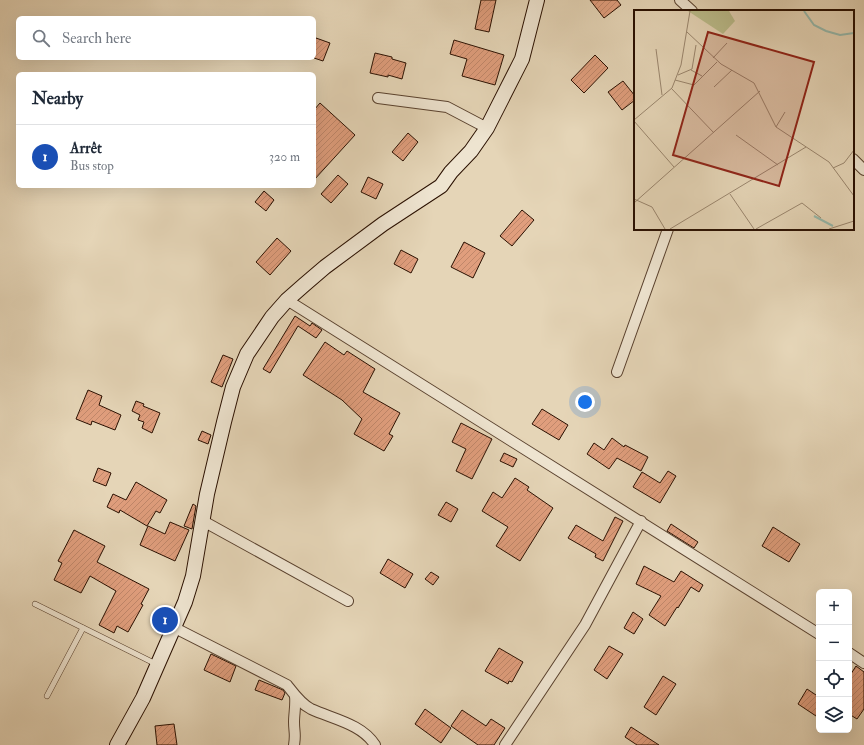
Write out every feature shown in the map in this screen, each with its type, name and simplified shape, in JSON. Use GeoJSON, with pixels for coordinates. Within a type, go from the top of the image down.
{"type":"FeatureCollection","features":[{"type":"Feature","properties":{"kind":"street"},"geometry":{"type":"LineString","coordinates":[[117,745],[143,698],[175,628],[185,602],[193,576],[207,494],[233,387],[247,354],[272,317],[287,300],[342,254],[383,224],[441,186],[451,172],[471,152],[487,128],[522,60],[537,0]]}},
{"type":"Feature","properties":{"kind":"street"},"geometry":{"type":"LineString","coordinates":[[680,0],[691,10]]}},
{"type":"Feature","properties":{"kind":"street"},"geometry":{"type":"LineString","coordinates":[[378,98],[447,107],[487,128]]}},
{"type":"Feature","properties":{"kind":"street"},"geometry":{"type":"LineString","coordinates":[[854,161],[864,170]]}},
{"type":"Feature","properties":{"kind":"street"},"geometry":{"type":"LineString","coordinates":[[617,372],[668,230]]}},
{"type":"Feature","properties":{"kind":"street"},"geometry":{"type":"LineString","coordinates":[[287,300],[816,632]]}},
{"type":"Feature","properties":{"kind":"street"},"geometry":{"type":"LineString","coordinates":[[203,520],[348,601]]}},
{"type":"Feature","properties":{"kind":"street"},"geometry":{"type":"LineString","coordinates":[[505,745],[585,625],[641,522]]}},
{"type":"Feature","properties":{"kind":"street"},"geometry":{"type":"LineString","coordinates":[[175,628],[287,685],[295,696],[310,709],[350,725],[371,739],[375,745]]}},
{"type":"Feature","properties":{"kind":"street"},"geometry":{"type":"LineString","coordinates":[[852,655],[864,663]]}},
{"type":"Feature","properties":{"kind":"street"},"geometry":{"type":"LineString","coordinates":[[294,745],[296,734],[294,722],[296,707],[295,696]]}},
{"type":"Feature","properties":{"kind":"lane"},"geometry":{"type":"LineString","coordinates":[[35,604],[158,664]]}},
{"type":"Feature","properties":{"kind":"lane"},"geometry":{"type":"LineString","coordinates":[[46,696],[83,628]]}},
{"type":"Feature","properties":{"kind":"building"},"geometry":{"type":"Polygon","coordinates":[[[481,0],[496,0],[489,32],[475,29],[481,0]]]}},
{"type":"Feature","properties":{"kind":"building"},"geometry":{"type":"Polygon","coordinates":[[[590,0],[617,0],[621,5],[604,18],[590,0]]]}},
{"type":"Feature","properties":{"kind":"building"},"geometry":{"type":"Polygon","coordinates":[[[316,38],[330,43],[323,61],[316,59],[316,38]]]}},
{"type":"Feature","properties":{"kind":"building"},"geometry":{"type":"Polygon","coordinates":[[[454,40],[504,55],[495,85],[462,76],[467,59],[450,54],[454,40]]]}},
{"type":"Feature","properties":{"kind":"building"},"geometry":{"type":"Polygon","coordinates":[[[375,53],[392,57],[392,59],[406,63],[402,79],[388,75],[388,77],[370,73],[375,53]]]}},
{"type":"Feature","properties":{"kind":"building"},"geometry":{"type":"Polygon","coordinates":[[[595,55],[608,68],[584,93],[571,80],[595,55]]]}},
{"type":"Feature","properties":{"kind":"building"},"geometry":{"type":"Polygon","coordinates":[[[623,81],[634,95],[634,101],[622,110],[608,92],[623,81]]]}},
{"type":"Feature","properties":{"kind":"building"},"geometry":{"type":"Polygon","coordinates":[[[320,103],[355,135],[316,178],[316,108],[320,103]]]}},
{"type":"Feature","properties":{"kind":"building"},"geometry":{"type":"Polygon","coordinates":[[[408,133],[418,142],[403,161],[392,152],[408,133]]]}},
{"type":"Feature","properties":{"kind":"building"},"geometry":{"type":"Polygon","coordinates":[[[338,175],[348,184],[331,203],[321,194],[338,175]]]}},
{"type":"Feature","properties":{"kind":"building"},"geometry":{"type":"Polygon","coordinates":[[[368,177],[383,184],[376,199],[361,192],[368,177]]]}},
{"type":"Feature","properties":{"kind":"building"},"geometry":{"type":"Polygon","coordinates":[[[264,191],[274,200],[266,211],[255,202],[264,191]]]}},
{"type":"Feature","properties":{"kind":"building"},"geometry":{"type":"Polygon","coordinates":[[[522,210],[534,220],[512,246],[500,236],[522,210]]]}},
{"type":"Feature","properties":{"kind":"building"},"geometry":{"type":"Polygon","coordinates":[[[277,238],[291,251],[270,275],[256,262],[277,238]]]}},
{"type":"Feature","properties":{"kind":"building"},"geometry":{"type":"Polygon","coordinates":[[[464,242],[485,253],[473,278],[451,267],[464,242]]]}},
{"type":"Feature","properties":{"kind":"building"},"geometry":{"type":"Polygon","coordinates":[[[401,250],[418,259],[411,273],[394,264],[401,250]]]}},
{"type":"Feature","properties":{"kind":"building"},"geometry":{"type":"Polygon","coordinates":[[[295,316],[310,326],[312,323],[322,330],[316,338],[298,326],[270,373],[263,369],[295,316]]]}},
{"type":"Feature","properties":{"kind":"building"},"geometry":{"type":"Polygon","coordinates":[[[325,342],[344,355],[347,351],[375,369],[363,392],[400,413],[389,434],[393,436],[384,451],[354,434],[362,419],[342,400],[303,375],[325,342]]]}},
{"type":"Feature","properties":{"kind":"building"},"geometry":{"type":"Polygon","coordinates":[[[223,355],[233,359],[222,387],[211,382],[223,355]]]}},
{"type":"Feature","properties":{"kind":"building"},"geometry":{"type":"Polygon","coordinates":[[[88,390],[102,396],[99,405],[121,415],[115,430],[92,421],[91,425],[76,419],[88,390]]]}},
{"type":"Feature","properties":{"kind":"building"},"geometry":{"type":"Polygon","coordinates":[[[136,401],[144,404],[143,406],[160,413],[152,433],[142,428],[144,422],[138,420],[140,415],[132,411],[136,401]]]}},
{"type":"Feature","properties":{"kind":"building"},"geometry":{"type":"Polygon","coordinates":[[[542,409],[568,425],[559,440],[532,424],[542,409]]]}},
{"type":"Feature","properties":{"kind":"building"},"geometry":{"type":"Polygon","coordinates":[[[461,423],[492,439],[472,479],[456,471],[466,449],[452,442],[461,423]]]}},
{"type":"Feature","properties":{"kind":"building"},"geometry":{"type":"Polygon","coordinates":[[[202,431],[211,435],[208,444],[198,440],[202,431]]]}},
{"type":"Feature","properties":{"kind":"building"},"geometry":{"type":"Polygon","coordinates":[[[612,438],[624,447],[625,445],[648,457],[641,471],[617,458],[609,469],[587,454],[594,443],[604,450],[612,438]]]}},
{"type":"Feature","properties":{"kind":"building"},"geometry":{"type":"Polygon","coordinates":[[[504,453],[517,459],[513,467],[500,461],[504,453]]]}},
{"type":"Feature","properties":{"kind":"building"},"geometry":{"type":"Polygon","coordinates":[[[98,468],[111,473],[106,486],[93,481],[98,468]]]}},
{"type":"Feature","properties":{"kind":"building"},"geometry":{"type":"Polygon","coordinates":[[[668,471],[676,476],[660,503],[633,487],[642,472],[660,483],[668,471]]]}},
{"type":"Feature","properties":{"kind":"building"},"geometry":{"type":"Polygon","coordinates":[[[515,478],[529,487],[527,490],[553,508],[520,561],[496,546],[508,527],[482,511],[493,492],[502,498],[515,478]]]}},
{"type":"Feature","properties":{"kind":"building"},"geometry":{"type":"Polygon","coordinates":[[[136,482],[167,500],[160,513],[156,511],[147,526],[120,510],[119,513],[107,507],[113,494],[126,500],[136,482]]]}},
{"type":"Feature","properties":{"kind":"building"},"geometry":{"type":"Polygon","coordinates":[[[446,502],[458,509],[451,522],[438,515],[446,502]]]}},
{"type":"Feature","properties":{"kind":"building"},"geometry":{"type":"Polygon","coordinates":[[[193,504],[196,506],[192,529],[184,526],[193,504]]]}},
{"type":"Feature","properties":{"kind":"building"},"geometry":{"type":"Polygon","coordinates":[[[615,517],[623,521],[603,561],[595,557],[596,554],[568,538],[576,525],[603,541],[615,517]]]}},
{"type":"Feature","properties":{"kind":"building"},"geometry":{"type":"Polygon","coordinates":[[[170,522],[189,530],[175,561],[140,545],[148,526],[165,534],[170,522]]]}},
{"type":"Feature","properties":{"kind":"building"},"geometry":{"type":"Polygon","coordinates":[[[671,524],[698,542],[694,548],[667,531],[671,524]]]}},
{"type":"Feature","properties":{"kind":"building"},"geometry":{"type":"Polygon","coordinates":[[[773,527],[800,544],[789,562],[762,546],[773,527]]]}},
{"type":"Feature","properties":{"kind":"building"},"geometry":{"type":"Polygon","coordinates":[[[74,530],[105,546],[97,562],[149,589],[141,604],[143,605],[128,632],[117,626],[114,633],[99,625],[116,591],[90,576],[81,593],[54,580],[62,563],[58,561],[74,530]]]}},
{"type":"Feature","properties":{"kind":"building"},"geometry":{"type":"Polygon","coordinates":[[[388,559],[413,574],[405,588],[380,573],[388,559]]]}},
{"type":"Feature","properties":{"kind":"building"},"geometry":{"type":"Polygon","coordinates":[[[644,566],[674,582],[681,571],[703,585],[699,592],[691,587],[665,626],[649,615],[661,596],[636,584],[644,566]]]}},
{"type":"Feature","properties":{"kind":"building"},"geometry":{"type":"Polygon","coordinates":[[[431,572],[439,577],[433,585],[425,579],[431,572]]]}},
{"type":"Feature","properties":{"kind":"building"},"geometry":{"type":"Polygon","coordinates":[[[633,612],[643,619],[634,634],[624,628],[633,612]]]}},
{"type":"Feature","properties":{"kind":"building"},"geometry":{"type":"Polygon","coordinates":[[[609,646],[623,654],[607,679],[594,670],[609,646]]]}},
{"type":"Feature","properties":{"kind":"building"},"geometry":{"type":"Polygon","coordinates":[[[499,648],[523,662],[512,682],[509,681],[508,684],[485,671],[499,648]]]}},
{"type":"Feature","properties":{"kind":"building"},"geometry":{"type":"Polygon","coordinates":[[[211,654],[236,666],[230,682],[204,670],[211,654]]]}},
{"type":"Feature","properties":{"kind":"building"},"geometry":{"type":"Polygon","coordinates":[[[856,666],[864,672],[864,709],[857,719],[852,716],[852,672],[856,666]]]}},
{"type":"Feature","properties":{"kind":"building"},"geometry":{"type":"Polygon","coordinates":[[[663,676],[676,684],[656,715],[644,707],[663,676]]]}},
{"type":"Feature","properties":{"kind":"building"},"geometry":{"type":"Polygon","coordinates":[[[259,680],[283,690],[285,693],[282,700],[255,690],[259,680]]]}},
{"type":"Feature","properties":{"kind":"building"},"geometry":{"type":"Polygon","coordinates":[[[807,689],[816,695],[816,716],[798,704],[807,689]]]}},
{"type":"Feature","properties":{"kind":"building"},"geometry":{"type":"Polygon","coordinates":[[[425,709],[451,728],[441,743],[415,724],[425,709]]]}},
{"type":"Feature","properties":{"kind":"building"},"geometry":{"type":"Polygon","coordinates":[[[462,710],[486,726],[491,719],[505,728],[494,745],[478,745],[451,726],[462,710]]]}},
{"type":"Feature","properties":{"kind":"building"},"geometry":{"type":"Polygon","coordinates":[[[174,724],[177,745],[157,745],[155,726],[174,724]]]}},
{"type":"Feature","properties":{"kind":"building"},"geometry":{"type":"Polygon","coordinates":[[[631,727],[659,745],[637,745],[625,737],[631,727]]]}},
{"type":"Feature","properties":{"kind":"place","name":"Arrêt"},"geometry":{"type":"Point","coordinates":[165,620]}}]}
